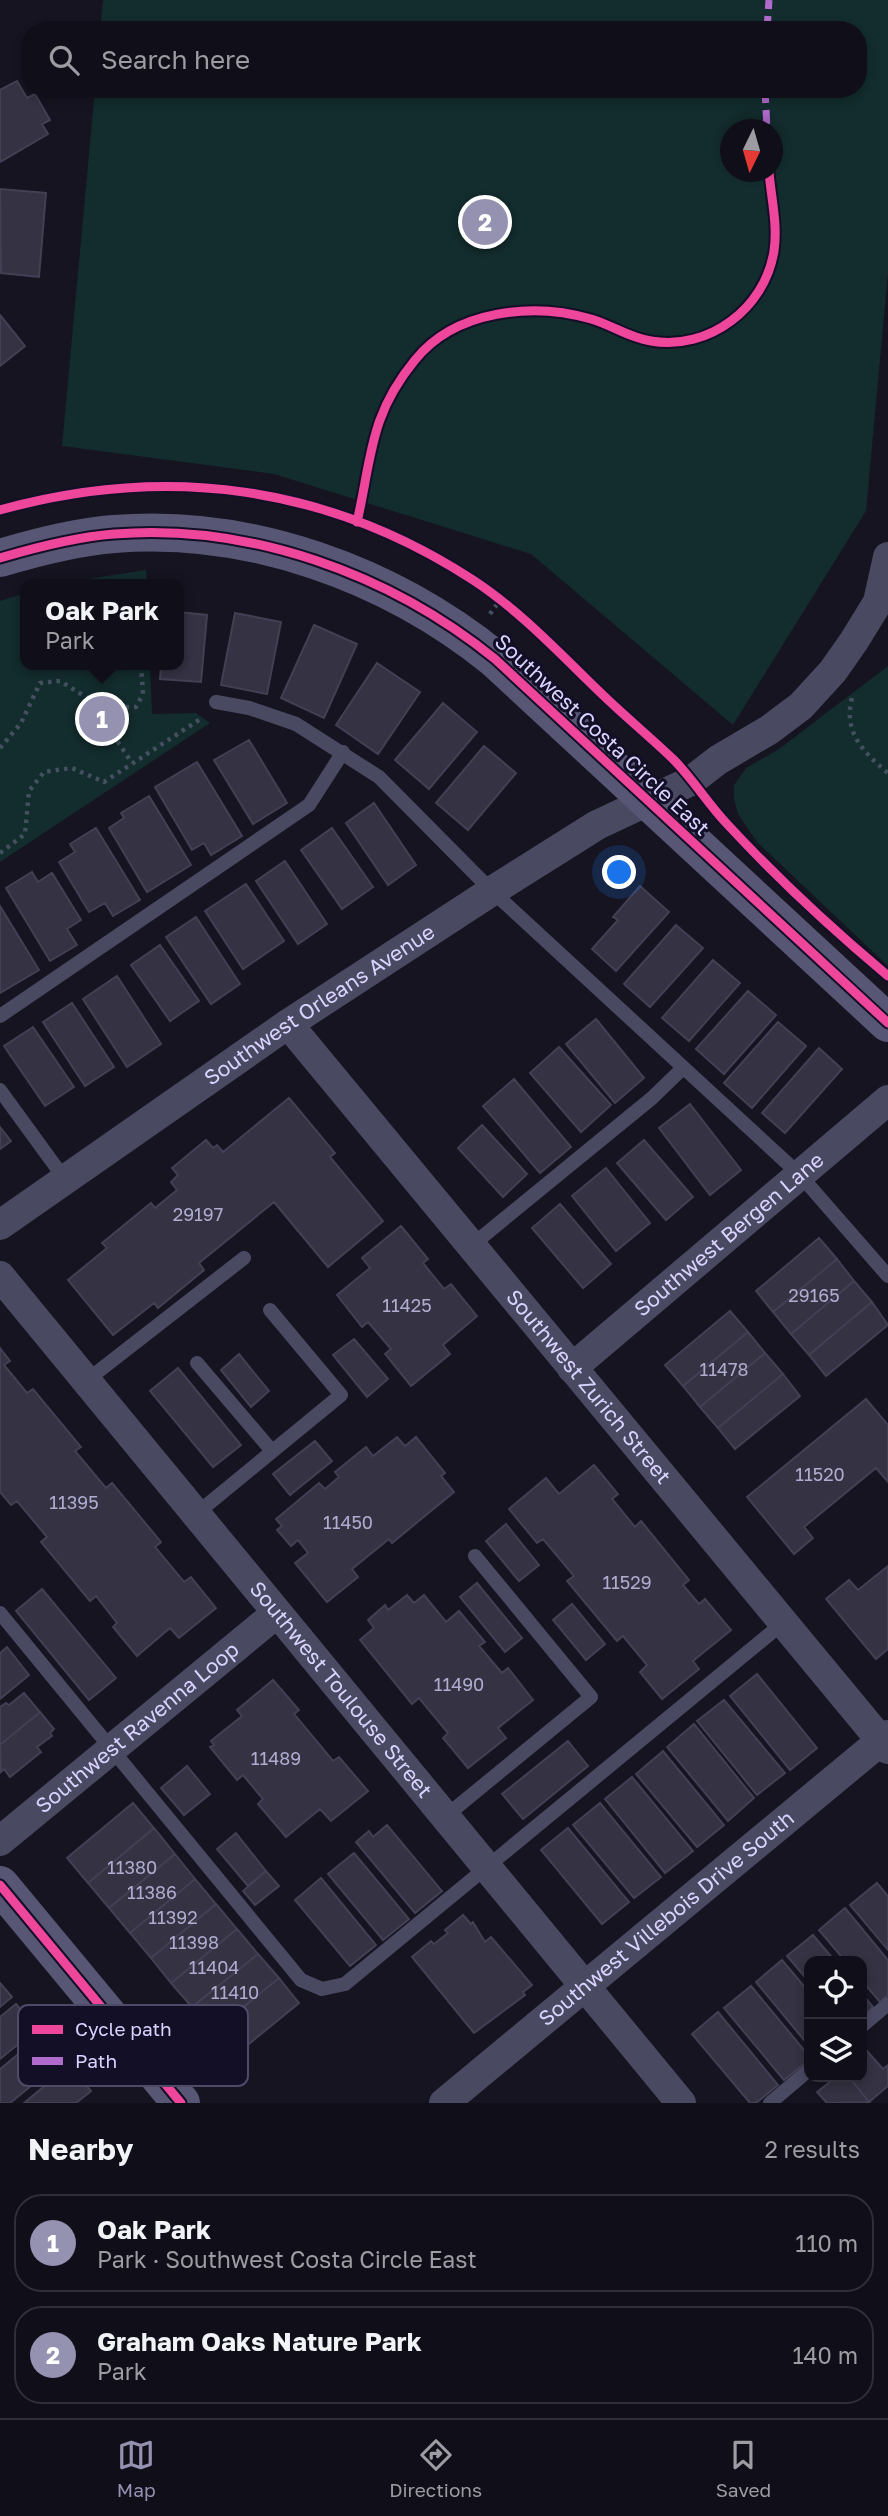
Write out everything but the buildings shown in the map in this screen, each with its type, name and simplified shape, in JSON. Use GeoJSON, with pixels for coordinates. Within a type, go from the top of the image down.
{"type":"FeatureCollection","features":[{"type":"Feature","properties":{"kind":"street","name":"Southwest Costa Circle East"},"geometry":{"type":"LineString","coordinates":[[0,558],[77,539],[113,534],[169,532],[222,536],[343,570],[390,590],[471,639],[532,692],[888,1023]]}},
{"type":"Feature","properties":{"kind":"street"},"geometry":{"type":"LineString","coordinates":[[883,605],[888,556]]}},
{"type":"Feature","properties":{"kind":"street","name":"Southwest Orleans Avenue"},"geometry":{"type":"LineString","coordinates":[[0,1225],[288,1024],[492,891],[597,825],[691,781],[800,706],[833,671],[883,605]]}},
{"type":"Feature","properties":{"kind":"street","name":"Southwest Zurich Street"},"geometry":{"type":"LineString","coordinates":[[288,1024],[783,1623],[886,1742]]}},
{"type":"Feature","properties":{"kind":"street","name":"Southwest Bergen Lane"},"geometry":{"type":"LineString","coordinates":[[572,1368],[888,1100]]}},
{"type":"Feature","properties":{"kind":"street","name":"Southwest Toulouse Street"},"geometry":{"type":"LineString","coordinates":[[0,1276],[681,2103]]}},
{"type":"Feature","properties":{"kind":"street","name":"Southwest Ravenna Loop"},"geometry":{"type":"LineString","coordinates":[[0,1842],[277,1613]]}},
{"type":"Feature","properties":{"kind":"street","name":"Southwest Villebois Drive South"},"geometry":{"type":"LineString","coordinates":[[444,2103],[886,1742]]}},
{"type":"Feature","properties":{"kind":"street"},"geometry":{"type":"LineString","coordinates":[[0,1885],[100,2005]]}},
{"type":"Feature","properties":{"kind":"street"},"geometry":{"type":"LineString","coordinates":[[167,2086],[181,2103]]}},
{"type":"Feature","properties":{"kind":"lane"},"geometry":{"type":"LineString","coordinates":[[216,702],[250,708],[296,724],[379,777],[492,891],[800,1175],[888,1276]]}},
{"type":"Feature","properties":{"kind":"lane"},"geometry":{"type":"LineString","coordinates":[[0,1016],[309,805],[343,752]]}},
{"type":"Feature","properties":{"kind":"lane"},"geometry":{"type":"LineString","coordinates":[[471,1246],[652,1098],[683,1068]]}},
{"type":"Feature","properties":{"kind":"lane"},"geometry":{"type":"LineString","coordinates":[[0,1090],[64,1178]]}},
{"type":"Feature","properties":{"kind":"lane"},"geometry":{"type":"LineString","coordinates":[[86,1381],[244,1258]]}},
{"type":"Feature","properties":{"kind":"lane"},"geometry":{"type":"LineString","coordinates":[[196,1514],[341,1395],[270,1310]]}},
{"type":"Feature","properties":{"kind":"lane"},"geometry":{"type":"LineString","coordinates":[[197,1363],[272,1451]]}},
{"type":"Feature","properties":{"kind":"lane"},"geometry":{"type":"LineString","coordinates":[[446,1816],[591,1698],[475,1556]]}},
{"type":"Feature","properties":{"kind":"lane"},"geometry":{"type":"LineString","coordinates":[[0,1613],[301,1980],[322,1989],[345,1984],[783,1623]]}},
{"type":"Feature","properties":{"kind":"lane"},"geometry":{"type":"LineString","coordinates":[[867,2022],[888,2004]]}},
{"type":"Feature","properties":{"kind":"lane"},"geometry":{"type":"LineString","coordinates":[[770,2103],[804,2074]]}},
{"type":"Feature","properties":{"kind":"path"},"geometry":{"type":"LineString","coordinates":[[0,748],[22,723],[33,694],[46,680],[69,685],[102,707],[136,707],[143,694],[141,670]]}},
{"type":"Feature","properties":{"kind":"path"},"geometry":{"type":"LineString","coordinates":[[855,689],[849,709],[854,738],[869,757],[888,773]]}},
{"type":"Feature","properties":{"kind":"path"},"geometry":{"type":"LineString","coordinates":[[0,853],[25,834],[29,791],[44,772],[72,768],[104,782],[207,715],[216,702]]}},
{"type":"Feature","properties":{"kind":"path"},"geometry":{"type":"LineString","coordinates":[[115,708],[116,738],[132,763]]}},
{"type":"Feature","properties":{"kind":"green space"},"geometry":{"type":"Polygon","coordinates":[[[103,0],[888,0],[888,273],[866,511],[733,725],[531,554],[274,474],[62,446],[94,98],[867,98],[867,21],[101,21],[103,0]]]}},
{"type":"Feature","properties":{"kind":"green space"},"geometry":{"type":"Polygon","coordinates":[[[146,570],[147,579],[88,579],[146,570]]]}},
{"type":"Feature","properties":{"kind":"green space"},"geometry":{"type":"Polygon","coordinates":[[[20,595],[20,670],[150,670],[152,714],[196,713],[210,723],[0,862],[0,601],[20,595]]]}},
{"type":"Feature","properties":{"kind":"green space"},"geometry":{"type":"Polygon","coordinates":[[[888,666],[888,966],[757,842],[738,814],[734,785],[746,768],[779,749],[888,666]]]}},
{"type":"Feature","properties":{"kind":"marked path"},"geometry":{"type":"LineString","coordinates":[[768,21],[769,0]]}},
{"type":"Feature","properties":{"kind":"marked path"},"geometry":{"type":"LineString","coordinates":[[765,98],[766,119]]}},
{"type":"Feature","properties":{"kind":"cycle path"},"geometry":{"type":"LineString","coordinates":[[357,522],[380,419],[400,380],[432,343],[451,330],[473,321],[520,311],[545,311],[591,319],[651,341],[673,342],[713,332],[731,321],[746,307],[769,272],[775,241],[770,182]]}},
{"type":"Feature","properties":{"kind":"cycle path"},"geometry":{"type":"LineString","coordinates":[[0,510],[62,496],[124,488],[185,487],[244,492],[303,504],[361,523],[418,548],[491,593],[558,651],[673,759],[721,817],[785,884],[888,976]]}},
{"type":"Feature","properties":{"kind":"cycle path"},"geometry":{"type":"LineString","coordinates":[[0,558],[56,543],[114,534],[165,533],[216,537],[267,546],[316,560],[364,579],[410,602],[495,659],[888,1023]]}},
{"type":"Feature","properties":{"kind":"cycle path"},"geometry":{"type":"LineString","coordinates":[[0,1885],[100,2005]]}},
{"type":"Feature","properties":{"kind":"cycle path"},"geometry":{"type":"LineString","coordinates":[[167,2086],[181,2103]]}},
{"type":"Feature","properties":{"kind":"place","name":"Graham Oaks Nature Park"},"geometry":{"type":"Point","coordinates":[485,222]}},
{"type":"Feature","properties":{"kind":"place","name":"Oak Park"},"geometry":{"type":"Point","coordinates":[102,719]}}]}
